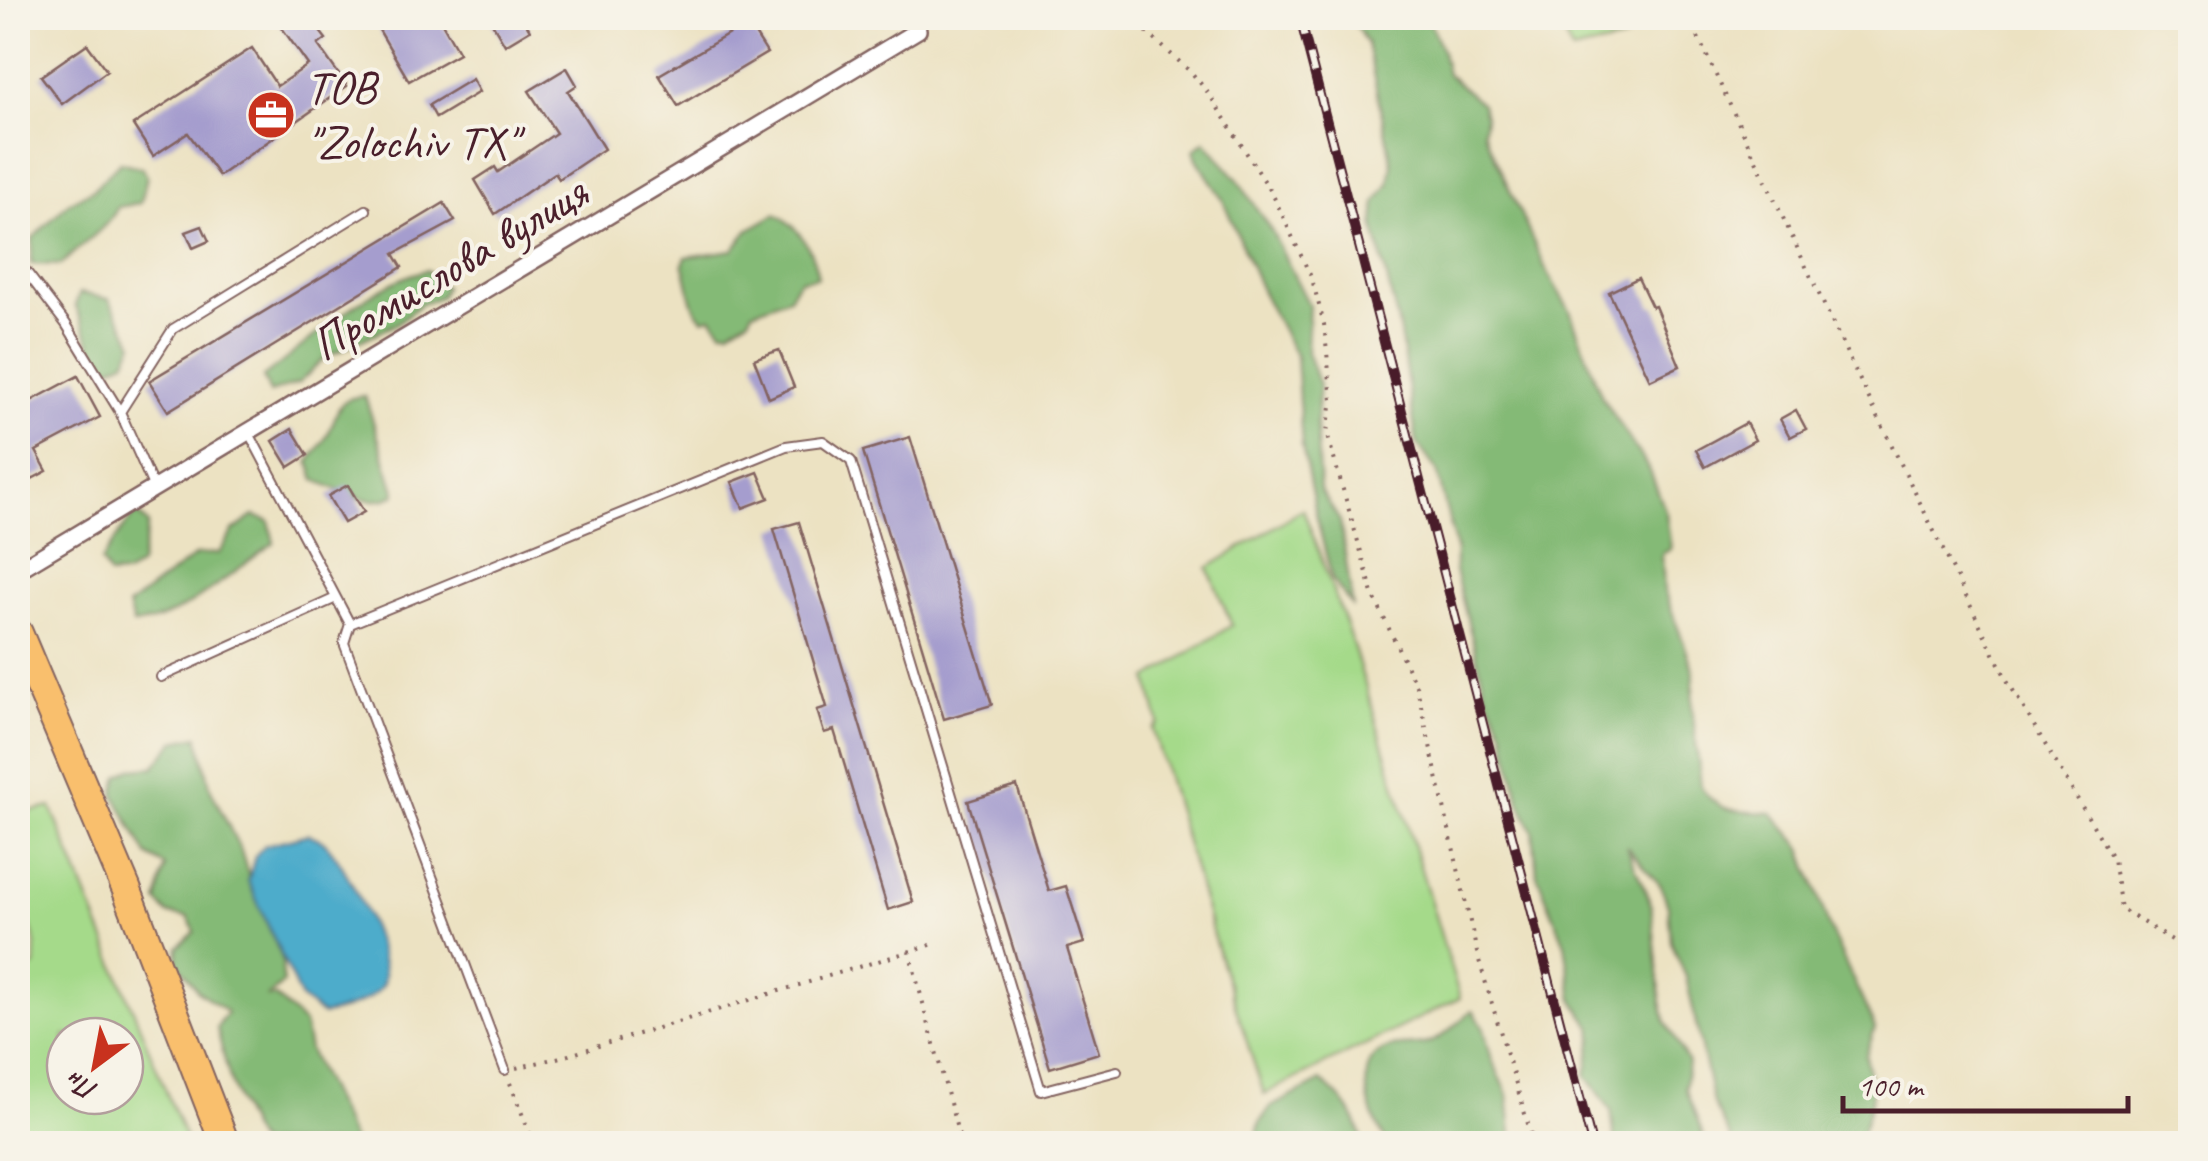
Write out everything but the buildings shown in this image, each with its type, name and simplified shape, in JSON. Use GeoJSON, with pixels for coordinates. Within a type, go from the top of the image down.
{"type":"FeatureCollection","features":[{"type":"Feature","properties":{"kind":"highway"},"geometry":{"type":"LineString","coordinates":[[18,633],[126,888],[225,1144]]}},
{"type":"Feature","properties":{"kind":"street","name":"Промислова вулиця"},"geometry":{"type":"LineString","coordinates":[[18,570],[917,24]]}},
{"type":"Feature","properties":{"kind":"lane"},"geometry":{"type":"LineString","coordinates":[[120,412],[173,329],[366,210]]}},
{"type":"Feature","properties":{"kind":"lane"},"geometry":{"type":"LineString","coordinates":[[18,261],[66,324],[120,412],[154,488]]}},
{"type":"Feature","properties":{"kind":"lane"},"geometry":{"type":"LineString","coordinates":[[249,432],[350,624],[344,642],[505,1070]]}},
{"type":"Feature","properties":{"kind":"lane"},"geometry":{"type":"LineString","coordinates":[[350,624],[786,446],[823,441],[850,461],[1041,1091],[1117,1070]]}},
{"type":"Feature","properties":{"kind":"lane"},"geometry":{"type":"LineString","coordinates":[[161,676],[336,598]]}},
{"type":"Feature","properties":{"kind":"path"},"geometry":{"type":"LineString","coordinates":[[1130,18],[1192,73],[1209,94],[1272,194],[1312,279],[1324,324],[1332,400],[1328,432],[1333,455],[1374,597],[1417,688],[1478,957],[1534,1144]]}},
{"type":"Feature","properties":{"kind":"path"},"geometry":{"type":"LineString","coordinates":[[1689,18],[2007,680],[2113,859],[2121,909],[2190,951]]}},
{"type":"Feature","properties":{"kind":"path"},"geometry":{"type":"LineString","coordinates":[[534,1144],[505,1070],[934,944]]}},
{"type":"Feature","properties":{"kind":"path"},"geometry":{"type":"LineString","coordinates":[[910,951],[962,1144]]}},
{"type":"Feature","properties":{"kind":"green space"},"geometry":{"type":"Polygon","coordinates":[[[1351,18],[1428,18],[1447,74],[1482,104],[1483,131],[1548,274],[1570,311],[1602,397],[1650,471],[1666,513],[1671,549],[1662,554],[1664,590],[1694,671],[1692,707],[1701,786],[1723,807],[1772,813],[1802,848],[1829,927],[1875,1028],[1866,1055],[1870,1107],[1855,1143],[1733,1143],[1713,1103],[1686,977],[1671,942],[1668,906],[1661,886],[1626,846],[1651,904],[1661,1001],[1666,1022],[1688,1063],[1685,1088],[1706,1143],[1615,1143],[1611,1110],[1586,1075],[1592,1027],[1573,999],[1565,944],[1537,875],[1533,831],[1520,802],[1504,732],[1486,693],[1455,571],[1456,549],[1437,471],[1417,443],[1399,327],[1374,225],[1376,202],[1389,184],[1392,164],[1367,44],[1351,18]]]}},
{"type":"Feature","properties":{"kind":"green space"},"geometry":{"type":"Polygon","coordinates":[[[1556,18],[1618,18],[1625,40],[1572,52],[1556,18]]]}},
{"type":"Feature","properties":{"kind":"green space"},"geometry":{"type":"Polygon","coordinates":[[[1205,141],[1238,180],[1272,232],[1309,305],[1307,352],[1319,385],[1316,422],[1320,490],[1340,521],[1353,608],[1332,579],[1318,523],[1302,446],[1296,357],[1260,288],[1223,200],[1197,159],[1194,150],[1205,141]]]}},
{"type":"Feature","properties":{"kind":"green space"},"geometry":{"type":"Polygon","coordinates":[[[120,162],[142,168],[147,176],[141,203],[118,207],[100,230],[61,265],[31,264],[33,238],[68,203],[94,189],[120,162]]]}},
{"type":"Feature","properties":{"kind":"green space"},"geometry":{"type":"Polygon","coordinates":[[[776,214],[804,241],[818,277],[800,280],[789,297],[753,311],[730,330],[722,330],[711,317],[703,319],[694,306],[683,264],[686,257],[733,250],[748,230],[776,214]]]}},
{"type":"Feature","properties":{"kind":"green space"},"geometry":{"type":"Polygon","coordinates":[[[427,270],[445,287],[440,297],[421,304],[396,324],[326,357],[299,383],[270,393],[263,377],[321,331],[384,287],[427,270]]]}},
{"type":"Feature","properties":{"kind":"green space"},"geometry":{"type":"Polygon","coordinates":[[[80,293],[109,299],[134,343],[125,361],[108,369],[94,352],[75,305],[80,293]]]}},
{"type":"Feature","properties":{"kind":"green space"},"geometry":{"type":"Polygon","coordinates":[[[365,396],[396,494],[387,499],[356,497],[315,480],[309,462],[343,403],[365,396]]]}},
{"type":"Feature","properties":{"kind":"green space"},"geometry":{"type":"Polygon","coordinates":[[[1303,509],[1353,645],[1460,998],[1264,1094],[1153,729],[1159,723],[1148,679],[1232,625],[1208,568],[1303,509]]]}},
{"type":"Feature","properties":{"kind":"green space"},"geometry":{"type":"Polygon","coordinates":[[[137,513],[148,524],[140,565],[127,574],[109,575],[101,561],[137,513]]]}},
{"type":"Feature","properties":{"kind":"green space"},"geometry":{"type":"Polygon","coordinates":[[[254,516],[269,521],[274,543],[187,605],[150,622],[133,624],[128,606],[196,555],[219,553],[233,531],[254,516]]]}},
{"type":"Feature","properties":{"kind":"green space"},"geometry":{"type":"Polygon","coordinates":[[[198,736],[211,790],[241,851],[282,958],[283,983],[268,997],[276,997],[304,1024],[309,1050],[354,1143],[258,1143],[238,1102],[220,1043],[217,1028],[227,1012],[198,991],[177,962],[178,947],[195,932],[188,917],[168,914],[157,901],[165,866],[147,855],[114,794],[119,776],[131,769],[154,767],[175,741],[198,736]]]}},
{"type":"Feature","properties":{"kind":"green space"},"geometry":{"type":"Polygon","coordinates":[[[51,807],[136,1016],[45,1016],[45,1116],[145,1116],[145,1039],[187,1143],[18,1143],[18,974],[35,966],[36,943],[18,893],[18,814],[51,807]]]}},
{"type":"Feature","properties":{"kind":"green space"},"geometry":{"type":"Polygon","coordinates":[[[1473,1011],[1483,1026],[1492,1060],[1508,1094],[1513,1143],[1388,1143],[1368,1096],[1366,1082],[1373,1059],[1388,1048],[1434,1041],[1473,1011]]]}},
{"type":"Feature","properties":{"kind":"green space"},"geometry":{"type":"Polygon","coordinates":[[[1321,1081],[1348,1108],[1364,1143],[1255,1143],[1260,1122],[1271,1107],[1321,1081]]]}},
{"type":"Feature","properties":{"kind":"water"},"geometry":{"type":"Polygon","coordinates":[[[309,834],[332,851],[354,887],[374,932],[384,970],[383,983],[373,995],[322,1015],[301,999],[248,881],[255,856],[265,845],[309,834]]]}},
{"type":"Feature","properties":{"kind":"railway"},"geometry":{"type":"LineString","coordinates":[[1300,18],[1592,1144]]}},
{"type":"Feature","properties":{"kind":"place","name":"ТОВ \"Zolochiv TX\""},"geometry":{"type":"Point","coordinates":[271,115]}}]}
